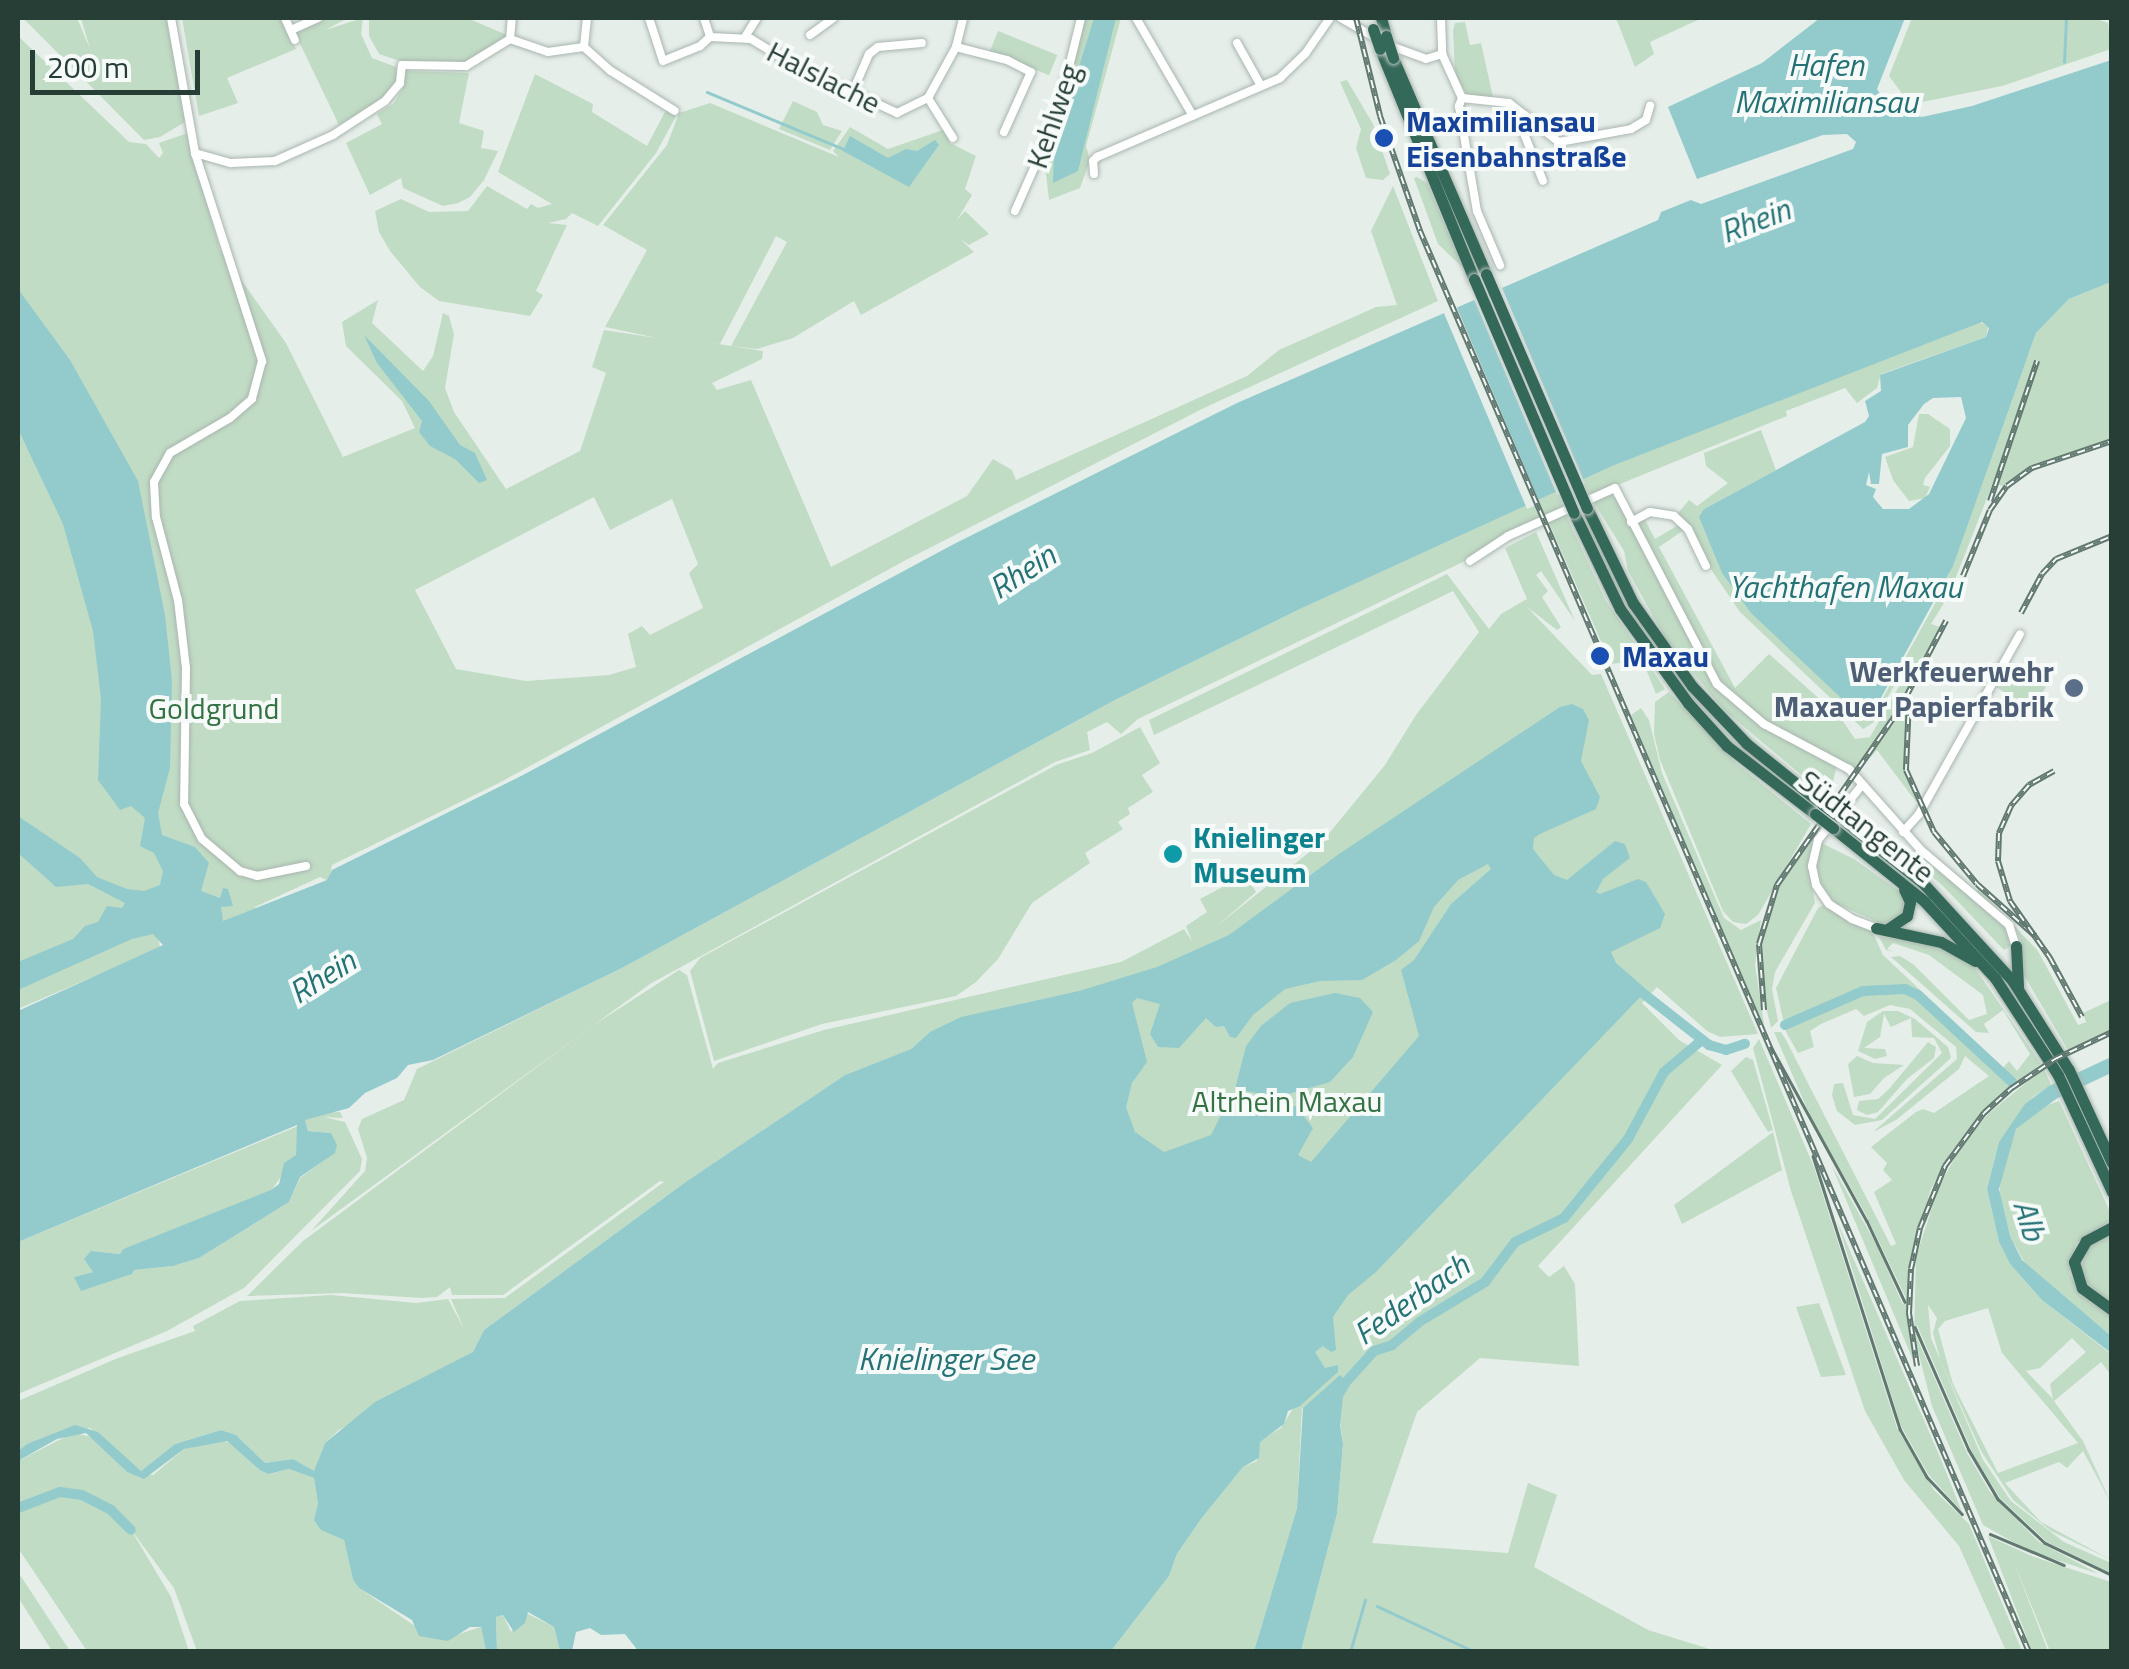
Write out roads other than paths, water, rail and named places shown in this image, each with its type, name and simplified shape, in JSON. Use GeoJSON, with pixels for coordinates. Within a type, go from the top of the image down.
{"type":"FeatureCollection","features":[{"type":"Feature","properties":{"kind":"highway"},"geometry":{"type":"LineString","coordinates":[[1375,21],[1386,36],[1421,138]]}},
{"type":"Feature","properties":{"kind":"highway"},"geometry":{"type":"LineString","coordinates":[[1375,21],[1380,49],[1421,138]]}},
{"type":"Feature","properties":{"kind":"highway","name":"Südtangente"},"geometry":{"type":"LineString","coordinates":[[1421,138],[1581,510],[1610,591],[1664,672],[1727,746],[1917,877],[1989,952],[2019,990],[2110,1158]]}},
{"type":"Feature","properties":{"kind":"highway","name":"Südtangente"},"geometry":{"type":"LineString","coordinates":[[1837,822],[1951,927],[1995,978],[2063,1072]]}},
{"type":"Feature","properties":{"kind":"highway"},"geometry":{"type":"LineString","coordinates":[[1881,929],[1903,921],[1910,909],[1908,896],[1893,874]]}},
{"type":"Feature","properties":{"kind":"highway"},"geometry":{"type":"LineString","coordinates":[[1881,929],[1954,948],[1995,978]]}},
{"type":"Feature","properties":{"kind":"highway"},"geometry":{"type":"LineString","coordinates":[[1989,952],[2006,954],[2016,946]]}},
{"type":"Feature","properties":{"kind":"highway"},"geometry":{"type":"LineString","coordinates":[[2016,946],[2019,990]]}},
{"type":"Feature","properties":{"kind":"highway","name":"Südtangente"},"geometry":{"type":"LineString","coordinates":[[2077,1099],[2112,1192]]}},
{"type":"Feature","properties":{"kind":"highway"},"geometry":{"type":"LineString","coordinates":[[2110,1310],[2082,1288],[2074,1262],[2086,1241],[2112,1226]]}},
{"type":"Feature","properties":{"kind":"street"},"geometry":{"type":"LineString","coordinates":[[171,18],[195,154],[262,360],[252,399],[230,418],[170,453],[154,482],[156,517],[178,600],[186,668],[184,804],[210,849],[240,871],[257,876],[306,866]]}},
{"type":"Feature","properties":{"kind":"street"},"geometry":{"type":"LineString","coordinates":[[286,18],[293,35],[318,18]]}},
{"type":"Feature","properties":{"kind":"street"},"geometry":{"type":"LineString","coordinates":[[510,39],[512,18]]}},
{"type":"Feature","properties":{"kind":"street"},"geometry":{"type":"LineString","coordinates":[[584,47],[587,18]]}},
{"type":"Feature","properties":{"kind":"street"},"geometry":{"type":"LineString","coordinates":[[648,18],[663,62],[700,46],[710,37],[704,18]]}},
{"type":"Feature","properties":{"kind":"street"},"geometry":{"type":"LineString","coordinates":[[745,37],[756,18]]}},
{"type":"Feature","properties":{"kind":"street"},"geometry":{"type":"LineString","coordinates":[[810,35],[832,18]]}},
{"type":"Feature","properties":{"kind":"street","name":"Halslache"},"geometry":{"type":"LineString","coordinates":[[710,37],[745,37],[794,65],[897,113],[928,98],[956,47],[963,18]]}},
{"type":"Feature","properties":{"kind":"street","name":"Kehlweg"},"geometry":{"type":"LineString","coordinates":[[1014,212],[1057,116],[1081,18]]}},
{"type":"Feature","properties":{"kind":"street"},"geometry":{"type":"LineString","coordinates":[[1136,18],[1193,116]]}},
{"type":"Feature","properties":{"kind":"street"},"geometry":{"type":"LineString","coordinates":[[1094,174],[1093,161],[1097,157],[1280,78],[1305,54],[1330,18]]}},
{"type":"Feature","properties":{"kind":"street"},"geometry":{"type":"LineString","coordinates":[[1341,18],[1414,57],[1430,59],[1442,54]]}},
{"type":"Feature","properties":{"kind":"street"},"geometry":{"type":"LineString","coordinates":[[1441,18],[1442,54],[1462,98]]}},
{"type":"Feature","properties":{"kind":"street"},"geometry":{"type":"LineString","coordinates":[[195,154],[231,163],[275,161],[333,135],[385,101],[400,83],[402,65],[466,66],[510,39]]}},
{"type":"Feature","properties":{"kind":"street"},"geometry":{"type":"LineString","coordinates":[[510,39],[548,52],[584,47],[611,71],[676,111]]}},
{"type":"Feature","properties":{"kind":"street"},"geometry":{"type":"LineString","coordinates":[[853,91],[869,54],[878,47],[922,43]]}},
{"type":"Feature","properties":{"kind":"street"},"geometry":{"type":"LineString","coordinates":[[1237,43],[1261,86]]}},
{"type":"Feature","properties":{"kind":"street"},"geometry":{"type":"LineString","coordinates":[[956,47],[1007,60],[1031,72],[1004,132]]}},
{"type":"Feature","properties":{"kind":"street"},"geometry":{"type":"LineString","coordinates":[[928,98],[953,138]]}},
{"type":"Feature","properties":{"kind":"street"},"geometry":{"type":"LineString","coordinates":[[1462,98],[1509,103],[1551,139],[1570,142],[1632,129],[1646,120],[1650,106]]}},
{"type":"Feature","properties":{"kind":"street"},"geometry":{"type":"LineString","coordinates":[[1462,98],[1458,106],[1477,211],[1500,265]]}},
{"type":"Feature","properties":{"kind":"street"},"geometry":{"type":"LineString","coordinates":[[1524,115],[1521,126],[1543,181]]}},
{"type":"Feature","properties":{"kind":"street"},"geometry":{"type":"LineString","coordinates":[[1470,561],[1508,536],[1615,488],[1718,684],[1746,712],[1842,764],[1903,832],[1966,892],[2008,925],[2016,946]]}},
{"type":"Feature","properties":{"kind":"street"},"geometry":{"type":"LineString","coordinates":[[1631,522],[1650,512],[1674,516],[1688,529],[1706,566]]}},
{"type":"Feature","properties":{"kind":"street"},"geometry":{"type":"LineString","coordinates":[[1903,832],[1920,813],[2020,634]]}},
{"type":"Feature","properties":{"kind":"street"},"geometry":{"type":"LineString","coordinates":[[1862,785],[1818,840],[1812,866],[1816,885],[1829,904],[1881,929]]}},
{"type":"Feature","properties":{"kind":"water"},"geometry":{"type":"Polygon","coordinates":[[[1094,18],[1116,18],[1078,171],[1053,183],[1054,147],[1094,18]]]}},
{"type":"Feature","properties":{"kind":"water"},"geometry":{"type":"Polygon","coordinates":[[[1820,18],[1905,18],[1877,89],[1889,109],[1922,117],[1972,106],[2111,60],[2111,282],[2069,299],[2036,333],[1953,566],[1871,716],[1858,714],[1751,613],[1722,573],[1699,517],[1704,509],[1865,422],[1869,416],[1865,401],[1881,391],[1880,375],[1986,337],[1989,328],[1982,322],[1612,466],[1300,609],[1115,700],[622,968],[433,1060],[408,1065],[397,1078],[365,1093],[349,1108],[305,1120],[308,1131],[331,1133],[337,1145],[335,1153],[300,1177],[289,1202],[199,1258],[173,1266],[134,1270],[81,1291],[74,1277],[93,1272],[84,1259],[91,1251],[120,1254],[123,1249],[271,1190],[279,1184],[284,1163],[296,1155],[297,1125],[18,1242],[18,1011],[163,945],[153,934],[132,939],[18,990],[18,962],[73,939],[85,926],[98,922],[107,906],[122,908],[125,903],[88,884],[56,887],[18,853],[18,816],[80,858],[97,877],[127,889],[144,891],[160,885],[163,871],[154,853],[140,846],[145,818],[131,806],[120,810],[98,780],[101,699],[93,631],[63,524],[18,429],[18,289],[70,360],[138,481],[165,615],[172,681],[170,768],[158,813],[162,835],[195,847],[209,863],[201,891],[220,898],[223,888],[228,889],[233,906],[221,907],[223,921],[327,880],[332,870],[523,775],[954,544],[1237,403],[1658,220],[1661,212],[1691,200],[1701,204],[1853,149],[1856,142],[1847,134],[1823,135],[1697,179],[1668,107],[1762,63],[1820,18]],[[1961,397],[1933,398],[1924,404],[1908,425],[1908,447],[1882,454],[1879,484],[1871,484],[1869,472],[1866,485],[1876,489],[1873,497],[1883,509],[1909,509],[1929,494],[1966,418],[1961,397]]]}},
{"type":"Feature","properties":{"kind":"water"},"geometry":{"type":"Polygon","coordinates":[[[850,136],[888,158],[906,149],[917,151],[935,140],[939,145],[909,187],[843,151],[850,136]]]}},
{"type":"Feature","properties":{"kind":"water"},"geometry":{"type":"Polygon","coordinates":[[[364,335],[429,401],[460,445],[475,453],[487,480],[479,483],[455,459],[430,446],[419,432],[422,421],[377,363],[364,335]]]}},
{"type":"Feature","properties":{"kind":"water","name":"Knielinger See"},"geometry":{"type":"Polygon","coordinates":[[[1572,704],[1583,709],[1589,720],[1581,761],[1600,797],[1596,809],[1534,838],[1533,849],[1554,875],[1567,880],[1615,841],[1625,844],[1630,858],[1603,879],[1596,892],[1600,894],[1638,879],[1646,882],[1665,914],[1660,928],[1611,952],[1616,963],[1647,990],[1376,1272],[1348,1295],[1333,1317],[1336,1350],[1331,1352],[1323,1346],[1315,1352],[1325,1368],[1338,1365],[1338,1372],[1300,1406],[1288,1411],[1284,1424],[1260,1442],[1259,1458],[1243,1467],[1201,1519],[1177,1554],[1169,1576],[1111,1651],[639,1652],[625,1634],[601,1635],[590,1628],[576,1632],[572,1651],[560,1651],[554,1627],[528,1612],[525,1623],[514,1632],[503,1615],[496,1617],[497,1651],[486,1651],[481,1627],[470,1627],[448,1641],[419,1636],[412,1620],[359,1588],[353,1580],[344,1540],[321,1530],[314,1520],[318,1504],[314,1478],[289,1469],[269,1474],[261,1471],[227,1441],[184,1449],[144,1479],[127,1472],[86,1433],[57,1439],[18,1461],[18,1451],[27,1444],[75,1425],[98,1432],[141,1471],[175,1444],[221,1430],[236,1435],[265,1463],[293,1459],[314,1471],[325,1443],[375,1402],[473,1352],[484,1330],[687,1181],[845,1075],[911,1049],[930,1032],[961,1017],[1079,991],[1157,967],[1229,935],[1339,854],[1560,707],[1572,704]],[[1488,864],[1458,880],[1434,907],[1419,941],[1396,960],[1362,980],[1320,981],[1285,989],[1253,1015],[1236,1038],[1230,1037],[1224,1026],[1216,1027],[1206,1018],[1179,1048],[1158,1047],[1150,1034],[1160,1004],[1137,998],[1132,1003],[1147,1062],[1132,1083],[1126,1107],[1135,1132],[1164,1152],[1211,1135],[1225,1107],[1239,1097],[1277,1107],[1296,1106],[1313,1128],[1298,1155],[1311,1162],[1419,1036],[1401,970],[1414,960],[1451,904],[1491,869],[1488,864]]]}},
{"type":"Feature","properties":{"kind":"water"},"geometry":{"type":"Polygon","coordinates":[[[1335,993],[1360,998],[1373,1012],[1353,1057],[1330,1082],[1278,1097],[1235,1089],[1246,1046],[1261,1026],[1290,1003],[1335,993]]]}},
{"type":"Feature","properties":{"kind":"water"},"geometry":{"type":"Polygon","coordinates":[[[2111,1057],[2111,1073],[2056,1099],[2016,1129],[1999,1189],[2010,1236],[2022,1260],[2111,1336],[2111,1353],[2042,1300],[2010,1264],[1999,1242],[1987,1189],[1999,1142],[2025,1104],[2049,1086],[2111,1057]]]}},
{"type":"Feature","properties":{"kind":"water"},"geometry":{"type":"Polygon","coordinates":[[[1340,1375],[1350,1385],[1343,1397],[1340,1425],[1343,1444],[1337,1514],[1301,1651],[1254,1651],[1297,1508],[1303,1408],[1340,1375]]]}},
{"type":"Feature","properties":{"kind":"waterway"},"geometry":{"type":"LineString","coordinates":[[2064,62],[2066,18]]}},
{"type":"Feature","properties":{"kind":"waterway"},"geometry":{"type":"LineString","coordinates":[[707,92],[844,149]]}},
{"type":"Feature","properties":{"kind":"waterway","name":"Federbach"},"geometry":{"type":"LineString","coordinates":[[1785,1025],[1863,991],[1905,989],[1918,995],[2012,1082]]}},
{"type":"Feature","properties":{"kind":"waterway"},"geometry":{"type":"LineString","coordinates":[[1644,994],[1709,1045],[1726,1050],[1745,1044]]}},
{"type":"Feature","properties":{"kind":"waterway","name":"Federbach"},"geometry":{"type":"LineString","coordinates":[[1337,1392],[1374,1351],[1392,1345],[1419,1322],[1485,1282],[1515,1242],[1564,1218],[1628,1139],[1664,1072],[1702,1040]]}},
{"type":"Feature","properties":{"kind":"waterway","name":"Federbach"},"geometry":{"type":"LineString","coordinates":[[18,1508],[60,1492],[82,1495],[111,1510],[131,1530]]}},
{"type":"Feature","properties":{"kind":"waterway"},"geometry":{"type":"LineString","coordinates":[[1350,1652],[1365,1600]]}},
{"type":"Feature","properties":{"kind":"waterway"},"geometry":{"type":"LineString","coordinates":[[1377,1606],[1475,1652]]}},
{"type":"Feature","properties":{"kind":"tram line"},"geometry":{"type":"LineString","coordinates":[[1769,1043],[1867,1221],[1905,1302]]}},
{"type":"Feature","properties":{"kind":"tram line"},"geometry":{"type":"LineString","coordinates":[[1813,1156],[1900,1429],[1927,1477],[1962,1514]]}},
{"type":"Feature","properties":{"kind":"tram line"},"geometry":{"type":"LineString","coordinates":[[1915,1327],[1969,1450],[1998,1499],[2045,1543],[2112,1575]]}},
{"type":"Feature","properties":{"kind":"tram line"},"geometry":{"type":"LineString","coordinates":[[1990,1534],[2064,1565]]}},
{"type":"Feature","properties":{"kind":"railway"},"geometry":{"type":"LineString","coordinates":[[1356,18],[1380,116],[1420,231],[2029,1652]]}},
{"type":"Feature","properties":{"kind":"railway"},"geometry":{"type":"LineString","coordinates":[[1990,501],[2037,361]]}},
{"type":"Feature","properties":{"kind":"railway"},"geometry":{"type":"LineString","coordinates":[[1963,576],[1990,510],[2007,486],[2032,468],[2112,441]]}},
{"type":"Feature","properties":{"kind":"railway"},"geometry":{"type":"LineString","coordinates":[[2021,613],[2042,574],[2056,559],[2112,536]]}},
{"type":"Feature","properties":{"kind":"railway"},"geometry":{"type":"LineString","coordinates":[[1764,1010],[1759,944],[1777,885],[1899,710],[1946,621]]}},
{"type":"Feature","properties":{"kind":"railway"},"geometry":{"type":"LineString","coordinates":[[1909,700],[1906,770],[1934,832],[1977,884],[2035,936]]}},
{"type":"Feature","properties":{"kind":"railway"},"geometry":{"type":"LineString","coordinates":[[2054,771],[2029,785],[2011,806],[1999,833],[1998,861],[2010,901],[2050,958],[2082,1017]]}},
{"type":"Feature","properties":{"kind":"railway"},"geometry":{"type":"LineString","coordinates":[[1917,1366],[1909,1313],[1911,1269],[1920,1228],[1945,1166],[1984,1113],[2012,1088],[2055,1059],[2112,1032]]}},
{"type":"Feature","properties":{"kind":"place","name":"Maximiliansau Eisenbahnstraße"},"geometry":{"type":"Point","coordinates":[1384,138]}},
{"type":"Feature","properties":{"kind":"place","name":"Maxau"},"geometry":{"type":"Point","coordinates":[1600,656]}},
{"type":"Feature","properties":{"kind":"place","name":"Werkfeuerwehr Maxauer Papierfabrik"},"geometry":{"type":"Point","coordinates":[2074,688]}},
{"type":"Feature","properties":{"kind":"place","name":"Knielinger Museum"},"geometry":{"type":"Point","coordinates":[1173,854]}},
{"type":"Feature","properties":{"kind":"water label","name":"Hafen Maximiliansau"},"geometry":{"type":"Point","coordinates":[1826,84]}},
{"type":"Feature","properties":{"kind":"water label","name":"Rhein"},"geometry":{"type":"Point","coordinates":[1755,220]}},
{"type":"Feature","properties":{"kind":"water label","name":"Rhein"},"geometry":{"type":"Point","coordinates":[1022,571]}},
{"type":"Feature","properties":{"kind":"water label","name":"Yachthafen Maxau"},"geometry":{"type":"Point","coordinates":[1845,586]}},
{"type":"Feature","properties":{"kind":"water label","name":"Rhein"},"geometry":{"type":"Point","coordinates":[322,976]}},
{"type":"Feature","properties":{"kind":"water label","name":"Alb"},"geometry":{"type":"Point","coordinates":[2030,1220]}},
{"type":"Feature","properties":{"kind":"park label","name":"Goldgrund"},"geometry":{"type":"Point","coordinates":[214,708]}},
{"type":"Feature","properties":{"kind":"park label","name":"Altrhein Maxau"},"geometry":{"type":"Point","coordinates":[1287,1101]}}]}
